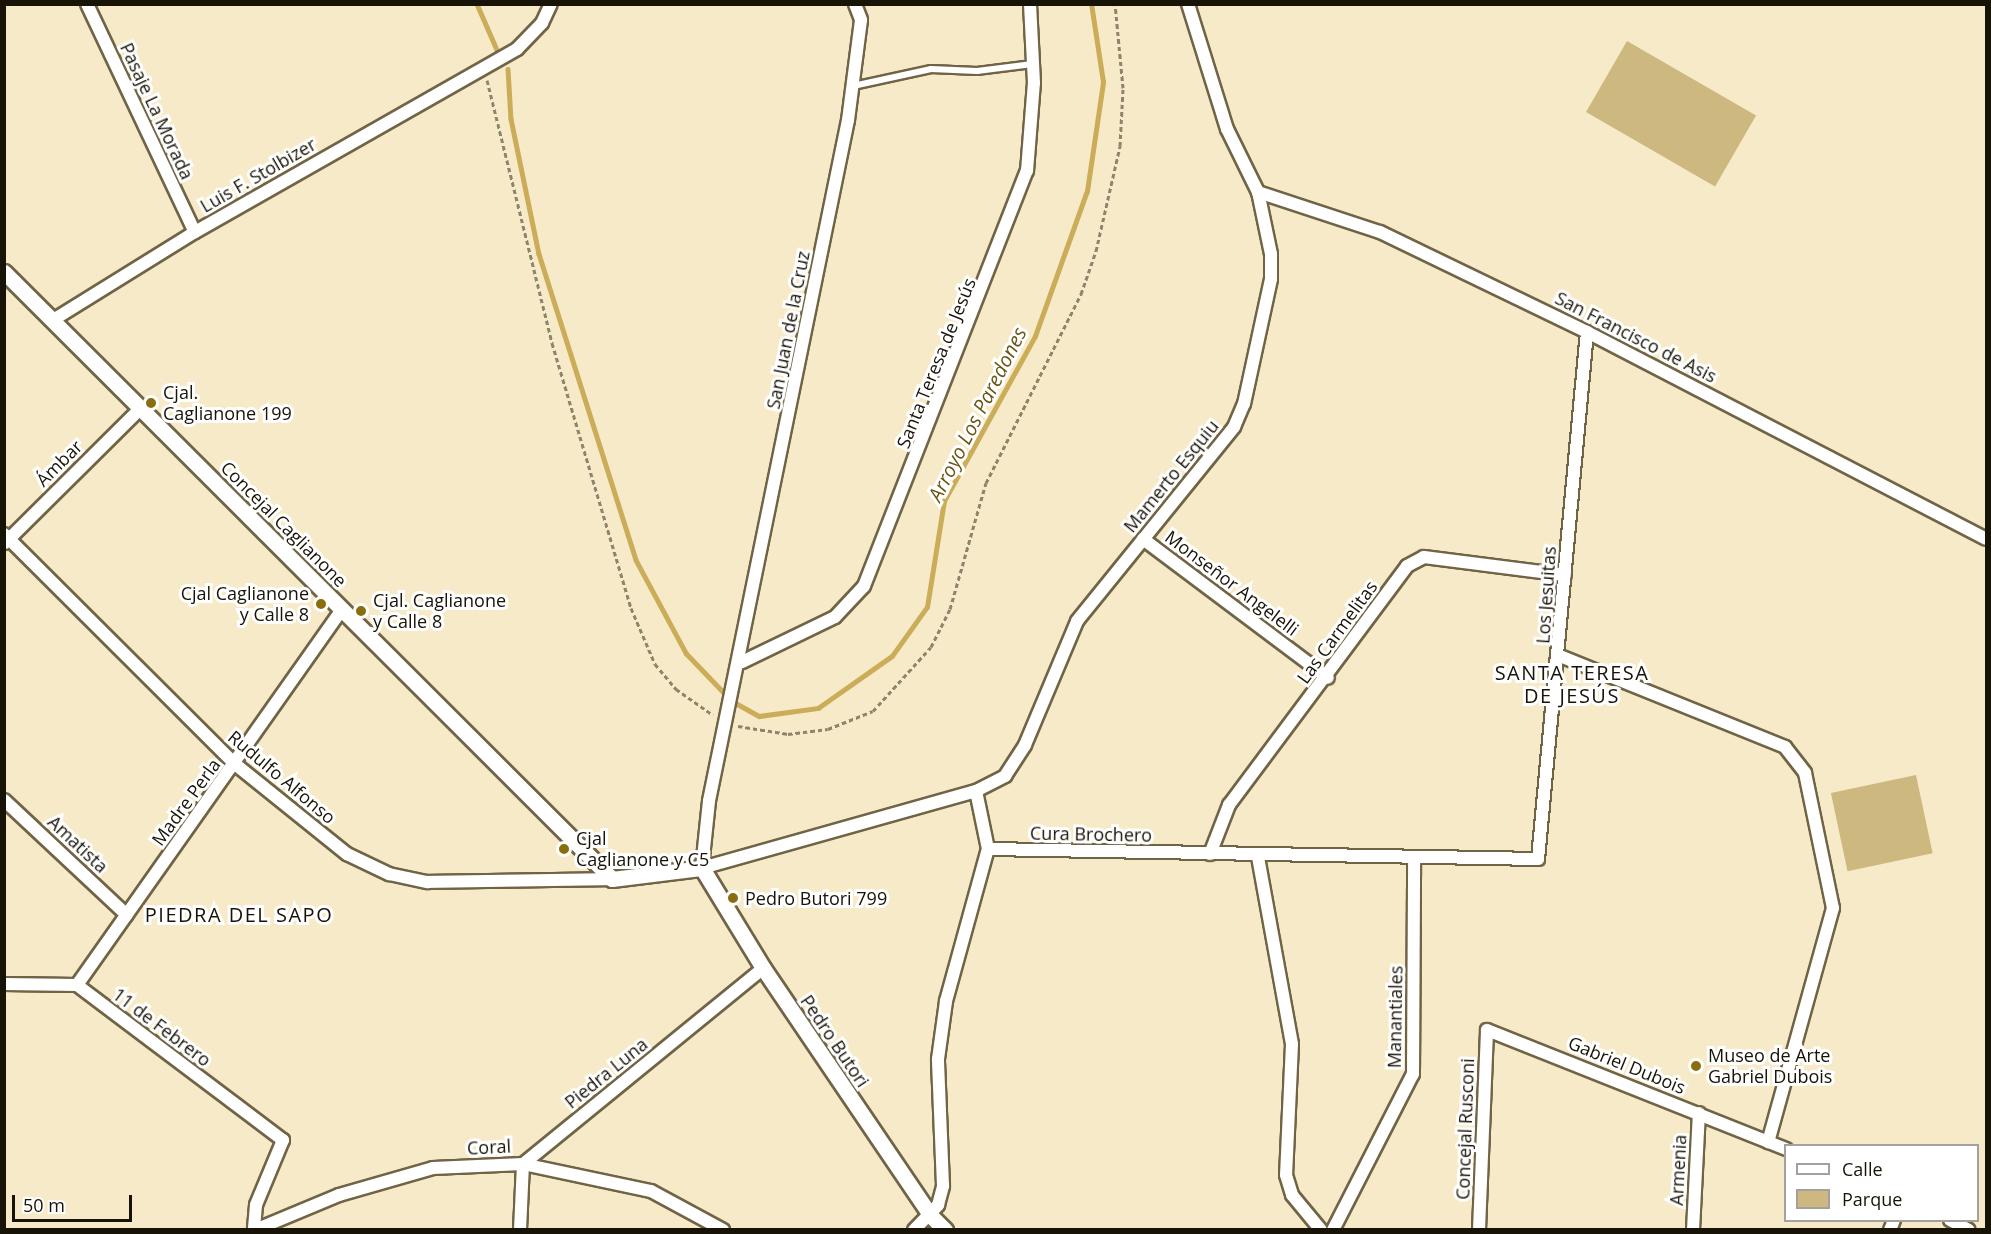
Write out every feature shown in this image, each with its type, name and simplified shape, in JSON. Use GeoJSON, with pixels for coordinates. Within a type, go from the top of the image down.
{"type":"FeatureCollection","features":[{"type":"Feature","properties":{"kind":"street","name":"Pasaje La Morada"},"geometry":{"type":"LineString","coordinates":[[87,4],[195,232]]}},
{"type":"Feature","properties":{"kind":"street","name":"Luis F. Stolbizer"},"geometry":{"type":"LineString","coordinates":[[53,320],[195,232],[517,49],[542,23],[551,4]]}},
{"type":"Feature","properties":{"kind":"street","name":"San Juan de la Cruz"},"geometry":{"type":"LineString","coordinates":[[702,868],[709,801],[742,662],[852,86],[861,20],[855,4]]}},
{"type":"Feature","properties":{"kind":"street","name":"Santa Teresa de Jesús"},"geometry":{"type":"LineString","coordinates":[[742,662],[835,617],[864,586],[1027,171],[1033,64],[1030,4]]}},
{"type":"Feature","properties":{"kind":"street","name":"Mamerto Esquiu"},"geometry":{"type":"LineString","coordinates":[[976,791],[1005,776],[1026,745],[1077,621],[1234,427],[1244,404],[1271,279],[1258,192],[1227,129],[1188,4]]}},
{"type":"Feature","properties":{"kind":"street","name":"San Francisco de Asis"},"geometry":{"type":"LineString","coordinates":[[1258,192],[1380,232],[1587,332],[1986,539]]}},
{"type":"Feature","properties":{"kind":"street","name":"Concejal Caglianone"},"geometry":{"type":"LineString","coordinates":[[4,272],[612,879]]}},
{"type":"Feature","properties":{"kind":"street","name":"Los Jesuitas"},"geometry":{"type":"LineString","coordinates":[[1538,860],[1560,656],[1587,332]]}},
{"type":"Feature","properties":{"kind":"street","name":"Ámbar"},"geometry":{"type":"LineString","coordinates":[[6,539],[140,409]]}},
{"type":"Feature","properties":{"kind":"street","name":"Rudulfo Alfonso"},"geometry":{"type":"LineString","coordinates":[[6,539],[235,764],[347,854],[390,874],[428,882],[612,879]]}},
{"type":"Feature","properties":{"kind":"street","name":"Monseñor Angelelli"},"geometry":{"type":"LineString","coordinates":[[1143,539],[1328,678]]}},
{"type":"Feature","properties":{"kind":"street","name":"Las Carmelitas"},"geometry":{"type":"LineString","coordinates":[[1210,854],[1229,805],[1328,678],[1407,566],[1424,557],[1565,575]]}},
{"type":"Feature","properties":{"kind":"street","name":"Madre Perla"},"geometry":{"type":"LineString","coordinates":[[77,985],[235,764],[342,609]]}},
{"type":"Feature","properties":{"kind":"street"},"geometry":{"type":"LineString","coordinates":[[1560,656],[1795,754],[1805,773],[1823,837],[1833,908],[1768,1142]]}},
{"type":"Feature","properties":{"kind":"street"},"geometry":{"type":"LineString","coordinates":[[612,879],[702,868],[976,791],[988,849],[946,1001],[938,1059],[943,1186],[931,1216],[914,1230]]}},
{"type":"Feature","properties":{"kind":"street","name":"Amatista"},"geometry":{"type":"LineString","coordinates":[[4,800],[127,915]]}},
{"type":"Feature","properties":{"kind":"street","name":"Cura Brochero"},"geometry":{"type":"LineString","coordinates":[[988,849],[1258,857],[1538,860]]}},
{"type":"Feature","properties":{"kind":"street"},"geometry":{"type":"LineString","coordinates":[[1258,857],[1292,1044],[1286,1175],[1292,1195],[1321,1230]]}},
{"type":"Feature","properties":{"kind":"street","name":"Manantiales"},"geometry":{"type":"LineString","coordinates":[[1333,1230],[1413,1074],[1414,857]]}},
{"type":"Feature","properties":{"kind":"street","name":"Pedro Butori"},"geometry":{"type":"LineString","coordinates":[[702,868],[763,968],[931,1216],[945,1230]]}},
{"type":"Feature","properties":{"kind":"street","name":"Piedra Luna"},"geometry":{"type":"LineString","coordinates":[[523,1164],[763,968]]}},
{"type":"Feature","properties":{"kind":"street"},"geometry":{"type":"LineString","coordinates":[[4,984],[77,985]]}},
{"type":"Feature","properties":{"kind":"street","name":"11 de Febrero"},"geometry":{"type":"LineString","coordinates":[[77,985],[283,1140],[256,1205],[255,1230]]}},
{"type":"Feature","properties":{"kind":"street","name":"Gabriel Dubois"},"geometry":{"type":"LineString","coordinates":[[1487,1030],[1784,1149]]}},
{"type":"Feature","properties":{"kind":"street","name":"Concejal Rusconi"},"geometry":{"type":"LineString","coordinates":[[1479,1230],[1487,1030]]}},
{"type":"Feature","properties":{"kind":"street","name":"Armenia"},"geometry":{"type":"LineString","coordinates":[[1693,1230],[1699,1113]]}},
{"type":"Feature","properties":{"kind":"street"},"geometry":{"type":"LineString","coordinates":[[520,1230],[523,1164]]}},
{"type":"Feature","properties":{"kind":"street","name":"Coral"},"geometry":{"type":"LineString","coordinates":[[255,1230],[339,1195],[433,1168],[523,1164],[651,1191],[723,1230]]}},
{"type":"Feature","properties":{"kind":"street"},"geometry":{"type":"LineString","coordinates":[[1952,1222],[1969,1230]]}},
{"type":"Feature","properties":{"kind":"lane"},"geometry":{"type":"LineString","coordinates":[[852,86],[931,69],[977,71],[1033,64]]}},
{"type":"Feature","properties":{"kind":"path"},"geometry":{"type":"LineString","coordinates":[[484,67],[552,343],[630,608],[655,664],[676,689],[728,718],[788,734],[828,729],[873,711],[931,647],[950,609],[986,483],[1081,294],[1096,251],[1120,146],[1123,88],[1115,4]]}},
{"type":"Feature","properties":{"kind":"green space"},"geometry":{"type":"Polygon","coordinates":[[[1627,41],[1756,116],[1715,187],[1586,112],[1627,41]]]}},
{"type":"Feature","properties":{"kind":"green space"},"geometry":{"type":"Polygon","coordinates":[[[1916,775],[1933,853],[1848,871],[1831,793],[1916,775]]]}},
{"type":"Feature","properties":{"kind":"waterway","name":"Arroyo Los Paredones"},"geometry":{"type":"LineString","coordinates":[[477,4],[498,52]]}},
{"type":"Feature","properties":{"kind":"waterway","name":"Arroyo Los Paredones"},"geometry":{"type":"LineString","coordinates":[[508,69],[511,119],[539,254],[636,560],[686,653],[732,701],[759,716],[818,708],[892,656],[927,607],[944,501],[1035,336],[1087,191],[1103,82],[1091,4]]}},
{"type":"Feature","properties":{"kind":"place","name":"Cjal. Caglianone 199"},"geometry":{"type":"Point","coordinates":[151,403]}},
{"type":"Feature","properties":{"kind":"place","name":"Cjal Caglianone y Calle 8"},"geometry":{"type":"Point","coordinates":[321,604]}},
{"type":"Feature","properties":{"kind":"place","name":"Cjal. Caglianone y Calle 8"},"geometry":{"type":"Point","coordinates":[361,611]}},
{"type":"Feature","properties":{"kind":"place","name":"Cjal Caglianone y C5"},"geometry":{"type":"Point","coordinates":[564,849]}},
{"type":"Feature","properties":{"kind":"place","name":"Pedro Butori 799"},"geometry":{"type":"Point","coordinates":[733,898]}},
{"type":"Feature","properties":{"kind":"place","name":"Museo de Arte Gabriel Dubois"},"geometry":{"type":"Point","coordinates":[1696,1066]}},
{"type":"Feature","properties":{"kind":"district","name":"SANTA TERESA DE JESÚS"},"geometry":{"type":"Point","coordinates":[1572,684]}},
{"type":"Feature","properties":{"kind":"district","name":"PIEDRA DEL SAPO"},"geometry":{"type":"Point","coordinates":[239,914]}}]}
